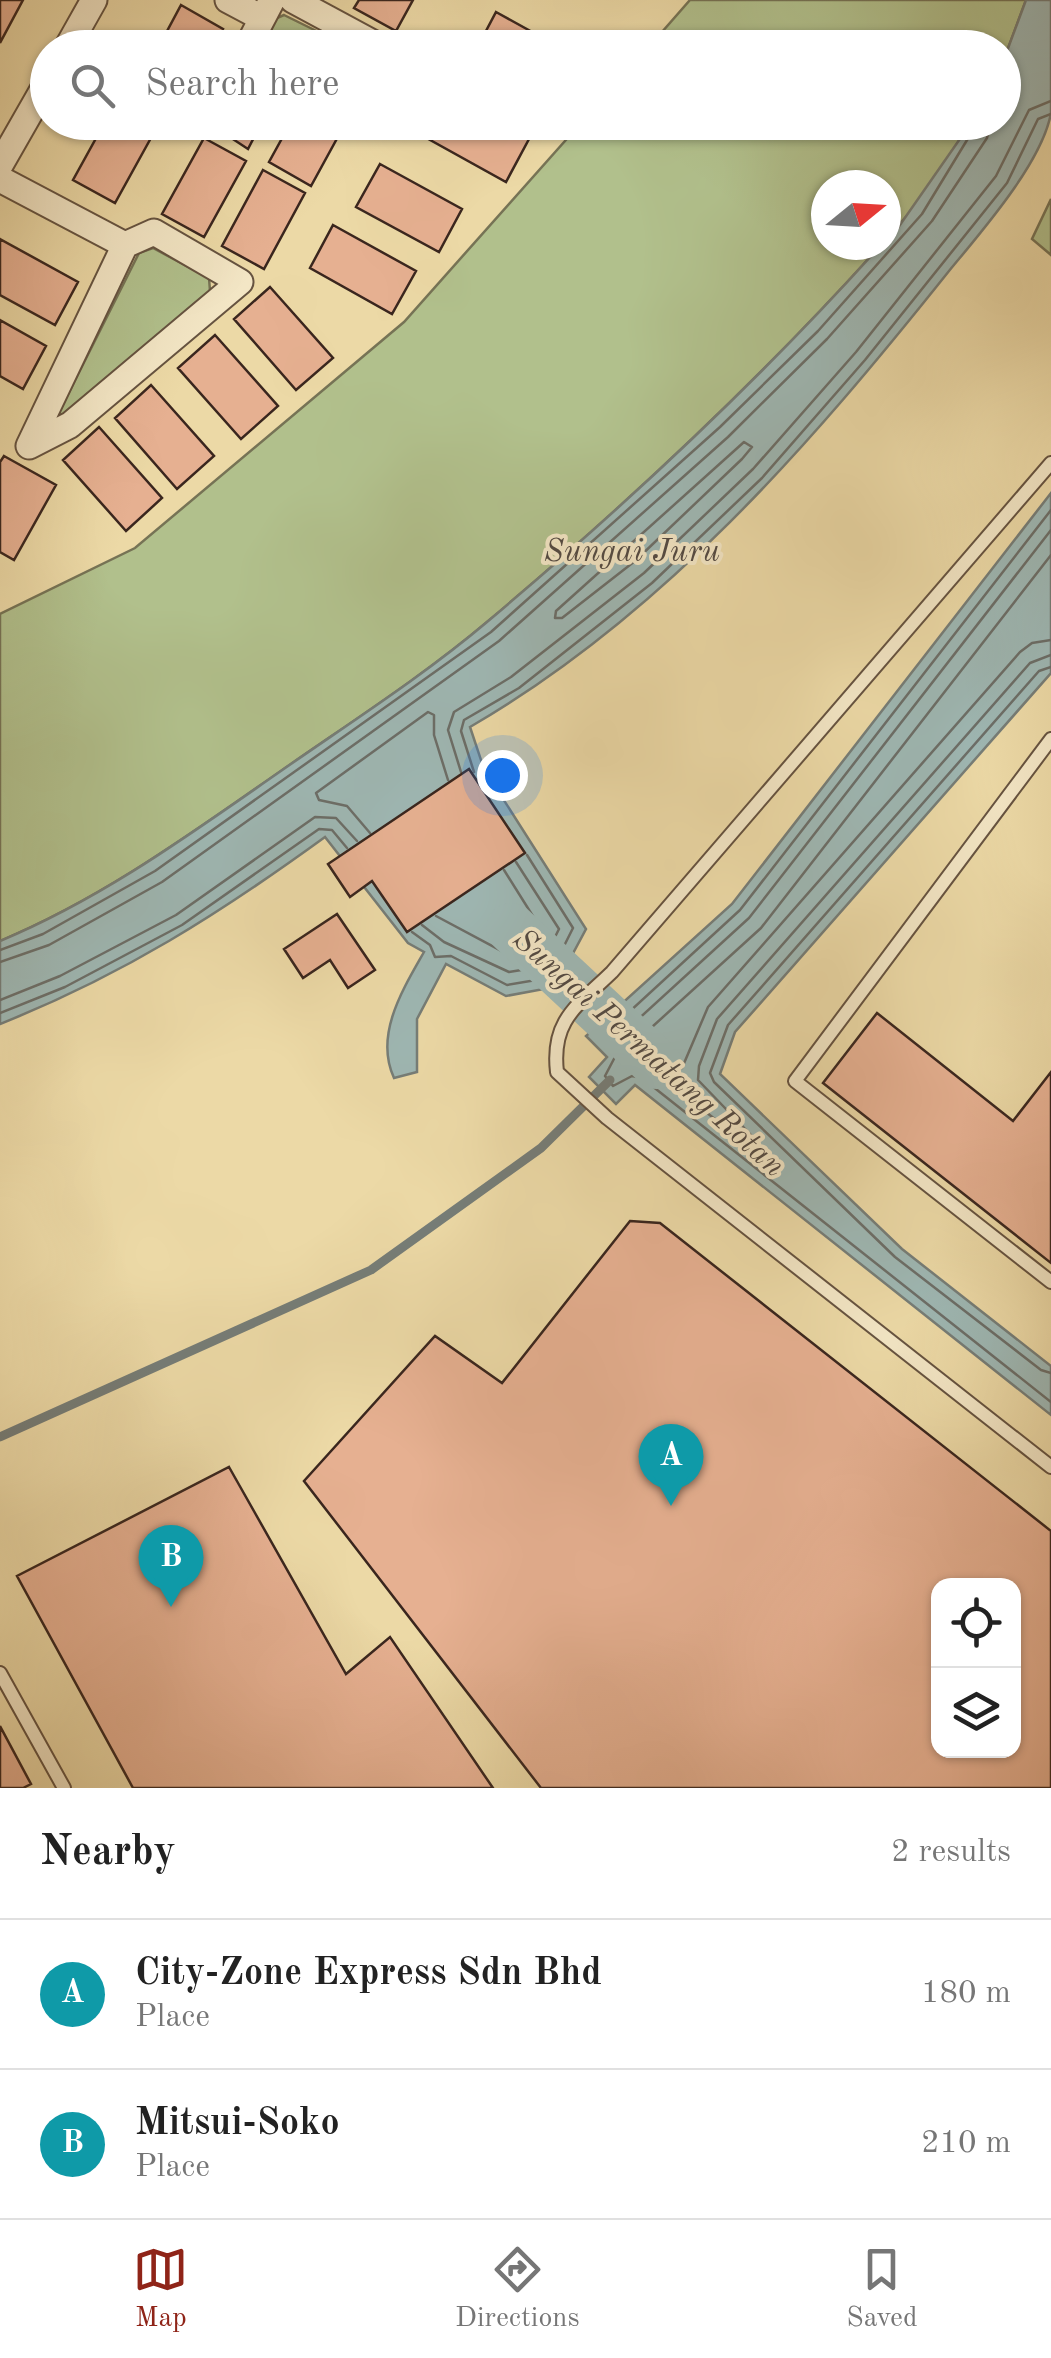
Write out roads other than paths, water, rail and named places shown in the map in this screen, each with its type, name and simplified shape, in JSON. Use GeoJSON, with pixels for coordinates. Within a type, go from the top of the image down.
{"type":"FeatureCollection","features":[{"type":"Feature","properties":{"kind":"street"},"geometry":{"type":"LineString","coordinates":[[77,30],[94,0]]}},
{"type":"Feature","properties":{"kind":"street"},"geometry":{"type":"LineString","coordinates":[[228,0],[267,9]]}},
{"type":"Feature","properties":{"kind":"street"},"geometry":{"type":"LineString","coordinates":[[293,0],[349,30]]}},
{"type":"Feature","properties":{"kind":"street"},"geometry":{"type":"LineString","coordinates":[[0,164],[7,136],[30,105]]}},
{"type":"Feature","properties":{"kind":"street"},"geometry":{"type":"LineString","coordinates":[[0,179],[126,246]]}},
{"type":"Feature","properties":{"kind":"street"},"geometry":{"type":"LineString","coordinates":[[154,232],[240,282],[70,425],[29,446],[126,246],[154,232]]}},
{"type":"Feature","properties":{"kind":"lane"},"geometry":{"type":"LineString","coordinates":[[1051,463],[612,972],[565,1018],[554,1042],[558,1072],[607,1118],[1051,1467]]}},
{"type":"Feature","properties":{"kind":"lane"},"geometry":{"type":"LineString","coordinates":[[1051,739],[795,1080],[1051,1282]]}},
{"type":"Feature","properties":{"kind":"lane"},"geometry":{"type":"LineString","coordinates":[[0,1673],[64,1788]]}},
{"type":"Feature","properties":{"kind":"water","name":"Sungai Juru"},"geometry":{"type":"Polygon","coordinates":[[[1026,0],[1051,0],[1051,113],[1036,153],[993,217],[843,399],[730,522],[607,633],[470,727],[484,769],[586,929],[555,987],[506,996],[446,964],[417,1019],[417,1072],[394,1078],[387,1045],[389,1029],[400,997],[424,952],[408,943],[325,837],[169,941],[88,985],[0,1024],[0,941],[74,906],[144,864],[437,662],[590,533],[691,440],[867,260],[901,260],[901,223],[959,140],[1021,140],[1021,30],[1015,30],[1026,0]]]}},
{"type":"Feature","properties":{"kind":"water"},"geometry":{"type":"Polygon","coordinates":[[[1051,493],[1051,673],[735,1032],[720,1074],[902,1249],[1051,1366],[1051,1415],[635,1085],[616,1104],[589,1077],[607,1057],[586,1036],[732,904],[1051,493]]]}},
{"type":"Feature","properties":{"kind":"waterway","name":"Sungai Permatang Rotan"},"geometry":{"type":"LineString","coordinates":[[511,928],[657,1064]]}},
{"type":"Feature","properties":{"kind":"waterway"},"geometry":{"type":"LineString","coordinates":[[0,1437],[371,1270],[541,1148],[610,1080]]}},
{"type":"Feature","properties":{"kind":"place","name":"City-Zone Express Sdn Bhd"},"geometry":{"type":"Point","coordinates":[671,1506]}},
{"type":"Feature","properties":{"kind":"place","name":"Mitsui-Soko"},"geometry":{"type":"Point","coordinates":[171,1607]}}]}
